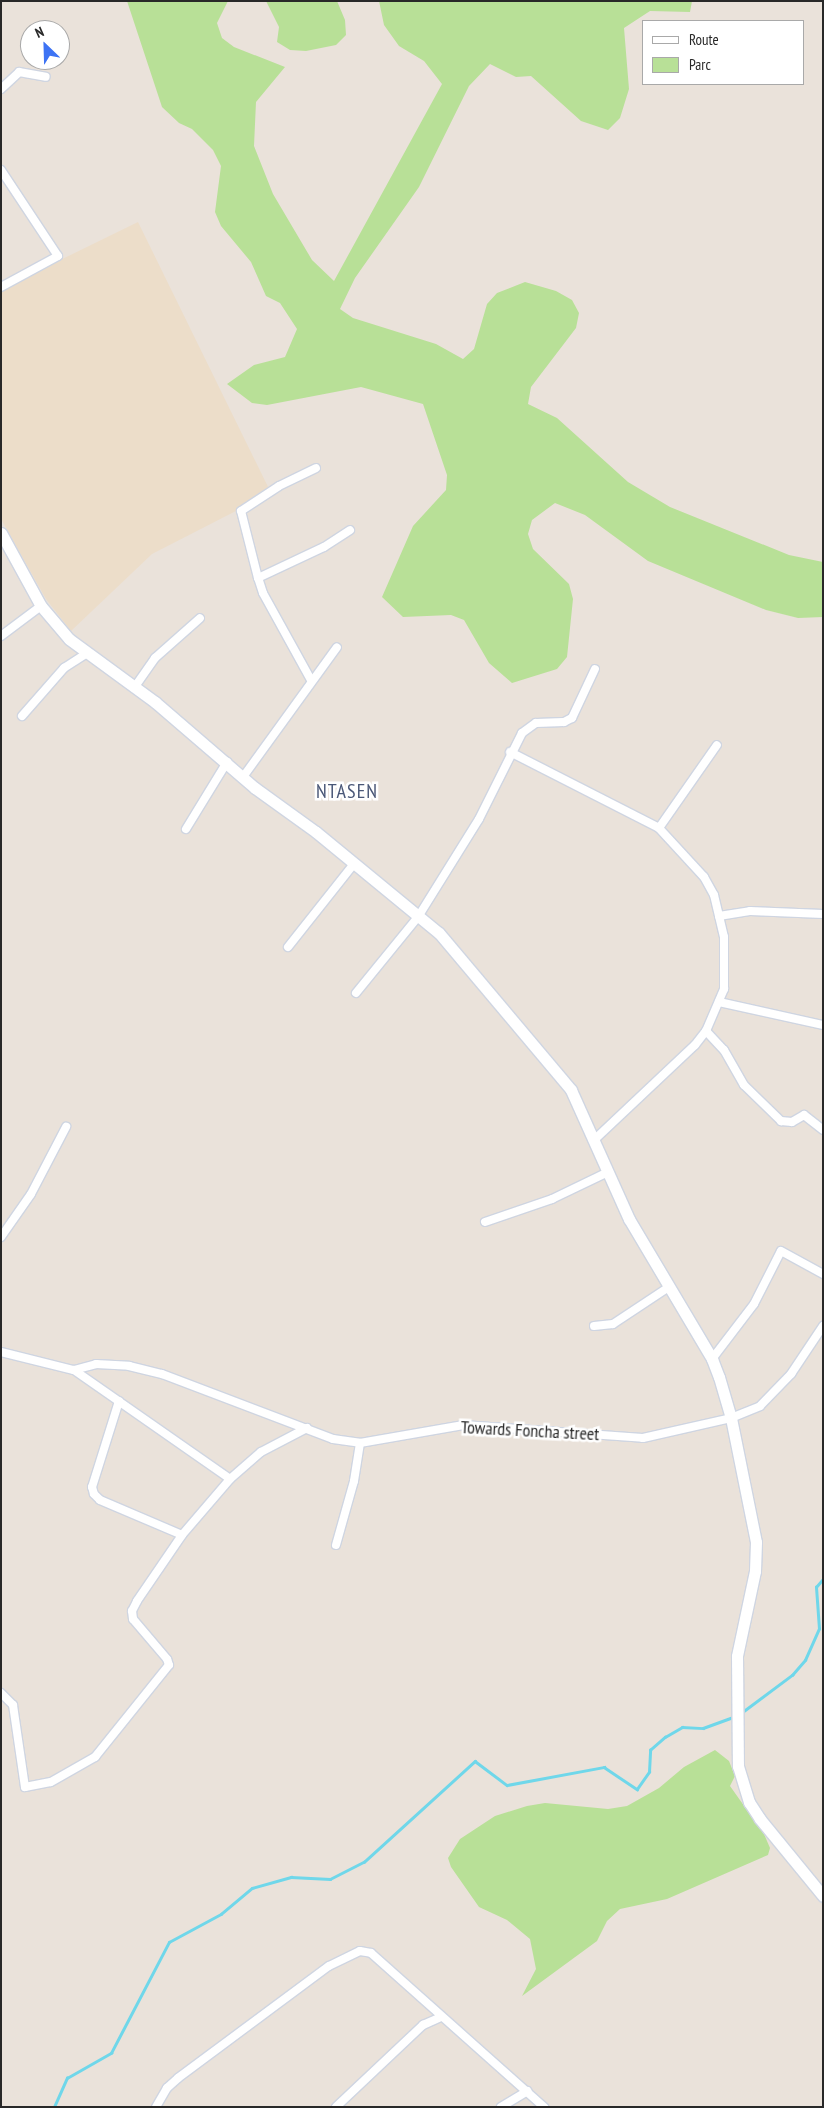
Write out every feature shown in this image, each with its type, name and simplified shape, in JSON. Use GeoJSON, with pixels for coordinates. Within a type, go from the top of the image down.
{"type":"FeatureCollection","features":[{"type":"Feature","properties":{"kind":"street"},"geometry":{"type":"LineString","coordinates":[[1,89],[19,72],[46,78]]}},
{"type":"Feature","properties":{"kind":"street"},"geometry":{"type":"LineString","coordinates":[[1,170],[58,256],[1,287]]}},
{"type":"Feature","properties":{"kind":"street"},"geometry":{"type":"LineString","coordinates":[[310,680],[263,593],[241,511],[279,486],[316,468]]}},
{"type":"Feature","properties":{"kind":"street"},"geometry":{"type":"LineString","coordinates":[[258,578],[324,547],[350,530]]}},
{"type":"Feature","properties":{"kind":"street"},"geometry":{"type":"LineString","coordinates":[[1,533],[41,606],[57,627],[87,653],[227,762],[453,947],[564,1080],[577,1102],[593,1141],[641,1242],[712,1359],[731,1418],[756,1556],[737,1656],[738,1766],[749,1802],[823,1896]]}},
{"type":"Feature","properties":{"kind":"street"},"geometry":{"type":"LineString","coordinates":[[1,636],[41,606]]}},
{"type":"Feature","properties":{"kind":"street"},"geometry":{"type":"LineString","coordinates":[[134,688],[155,658],[200,618]]}},
{"type":"Feature","properties":{"kind":"street"},"geometry":{"type":"LineString","coordinates":[[243,777],[310,680],[337,647]]}},
{"type":"Feature","properties":{"kind":"street"},"geometry":{"type":"LineString","coordinates":[[22,716],[64,668],[87,653]]}},
{"type":"Feature","properties":{"kind":"street"},"geometry":{"type":"LineString","coordinates":[[356,993],[418,917],[479,819],[510,752],[528,726],[572,718],[595,669]]}},
{"type":"Feature","properties":{"kind":"street"},"geometry":{"type":"LineString","coordinates":[[659,828],[717,745]]}},
{"type":"Feature","properties":{"kind":"street"},"geometry":{"type":"LineString","coordinates":[[510,752],[659,828],[710,886],[724,937],[725,974],[719,1002],[706,1031],[651,1089],[593,1141]]}},
{"type":"Feature","properties":{"kind":"street"},"geometry":{"type":"LineString","coordinates":[[186,829],[227,762]]}},
{"type":"Feature","properties":{"kind":"street"},"geometry":{"type":"LineString","coordinates":[[288,947],[352,865]]}},
{"type":"Feature","properties":{"kind":"street"},"geometry":{"type":"LineString","coordinates":[[719,916],[750,911],[823,914]]}},
{"type":"Feature","properties":{"kind":"street"},"geometry":{"type":"LineString","coordinates":[[719,1002],[823,1025]]}},
{"type":"Feature","properties":{"kind":"street"},"geometry":{"type":"LineString","coordinates":[[706,1031],[724,1050],[744,1085],[782,1121],[792,1122],[804,1115],[823,1130]]}},
{"type":"Feature","properties":{"kind":"street"},"geometry":{"type":"LineString","coordinates":[[1,1237],[31,1194],[66,1127]]}},
{"type":"Feature","properties":{"kind":"street"},"geometry":{"type":"LineString","coordinates":[[485,1222],[537,1204],[608,1172]]}},
{"type":"Feature","properties":{"kind":"street"},"geometry":{"type":"LineString","coordinates":[[712,1359],[754,1304],[781,1251],[823,1274]]}},
{"type":"Feature","properties":{"kind":"street"},"geometry":{"type":"LineString","coordinates":[[594,1326],[613,1324],[670,1287]]}},
{"type":"Feature","properties":{"kind":"street","name":"Towards Foncha street"},"geometry":{"type":"LineString","coordinates":[[1,1352],[74,1370],[96,1364],[129,1366],[162,1374],[333,1439],[360,1443],[463,1425],[643,1438],[731,1418],[760,1406],[775,1392],[823,1326]]}},
{"type":"Feature","properties":{"kind":"street"},"geometry":{"type":"LineString","coordinates":[[74,1370],[230,1479]]}},
{"type":"Feature","properties":{"kind":"street"},"geometry":{"type":"LineString","coordinates":[[119,1401],[92,1487],[94,1494],[100,1500],[182,1535]]}},
{"type":"Feature","properties":{"kind":"street"},"geometry":{"type":"LineString","coordinates":[[1,1693],[13,1705],[25,1787],[51,1782],[95,1757],[169,1665],[167,1659],[138,1628],[132,1611],[182,1535],[230,1479],[261,1452],[307,1428]]}},
{"type":"Feature","properties":{"kind":"street"},"geometry":{"type":"LineString","coordinates":[[336,1545],[354,1481],[360,1443]]}},
{"type":"Feature","properties":{"kind":"street"},"geometry":{"type":"LineString","coordinates":[[156,2107],[167,2088],[178,2078],[322,1971],[351,1953],[371,1953],[544,2107]]}},
{"type":"Feature","properties":{"kind":"street"},"geometry":{"type":"LineString","coordinates":[[336,2107],[423,2025],[441,2017]]}},
{"type":"Feature","properties":{"kind":"street"},"geometry":{"type":"LineString","coordinates":[[501,2107],[528,2092]]}},
{"type":"Feature","properties":{"kind":"shaded area"},"geometry":{"type":"Polygon","coordinates":[[[138,222],[271,493],[152,554],[71,631],[46,599],[1,519],[1,289],[138,222]]]}},
{"type":"Feature","properties":{"kind":"green space"},"geometry":{"type":"Polygon","coordinates":[[[127,1],[228,1],[217,23],[222,38],[234,47],[285,67],[256,102],[254,146],[273,194],[312,260],[334,281],[442,84],[424,61],[399,46],[384,25],[379,1],[692,1],[690,12],[650,11],[624,28],[629,89],[620,118],[608,130],[581,121],[531,76],[516,77],[490,64],[469,86],[419,187],[355,278],[340,309],[353,318],[436,344],[463,359],[474,349],[487,304],[497,293],[525,282],[556,291],[572,300],[579,313],[576,328],[531,387],[528,404],[557,418],[628,482],[670,507],[789,555],[823,562],[823,617],[798,618],[766,610],[648,561],[585,515],[555,503],[532,520],[528,534],[533,549],[569,584],[573,599],[567,657],[557,669],[512,683],[489,663],[464,620],[451,615],[403,617],[382,597],[413,526],[446,490],[447,475],[423,404],[361,387],[267,405],[252,403],[227,384],[254,365],[285,357],[297,329],[280,303],[266,296],[251,262],[221,226],[215,212],[221,166],[213,150],[192,129],[179,123],[162,107],[127,1]]]}},
{"type":"Feature","properties":{"kind":"green space"},"geometry":{"type":"Polygon","coordinates":[[[266,1],[337,1],[345,20],[346,35],[336,45],[306,51],[290,50],[277,42],[279,27],[266,1]]]}},
{"type":"Feature","properties":{"kind":"green space"},"geometry":{"type":"Polygon","coordinates":[[[715,1750],[729,1761],[735,1776],[730,1786],[764,1834],[770,1848],[768,1855],[667,1899],[620,1909],[607,1921],[597,1941],[522,1996],[536,1969],[530,1939],[507,1920],[479,1907],[451,1867],[448,1858],[460,1839],[495,1816],[527,1806],[545,1803],[608,1809],[627,1806],[659,1788],[684,1767],[715,1750]]]}},
{"type":"Feature","properties":{"kind":"waterway"},"geometry":{"type":"LineString","coordinates":[[741,1713],[792,1675],[805,1660],[819,1629],[816,1587],[823,1579]]}},
{"type":"Feature","properties":{"kind":"waterway"},"geometry":{"type":"LineString","coordinates":[[54,2107],[67,2078],[111,2053],[169,1942],[221,1914],[252,1888],[291,1877],[330,1879],[364,1862],[475,1761],[507,1785],[604,1767],[637,1789],[649,1772],[650,1750],[665,1737],[682,1727],[703,1728],[734,1717]]}},
{"type":"Feature","properties":{"kind":"district","name":"NTASEN"},"geometry":{"type":"Point","coordinates":[347,791]}}]}
